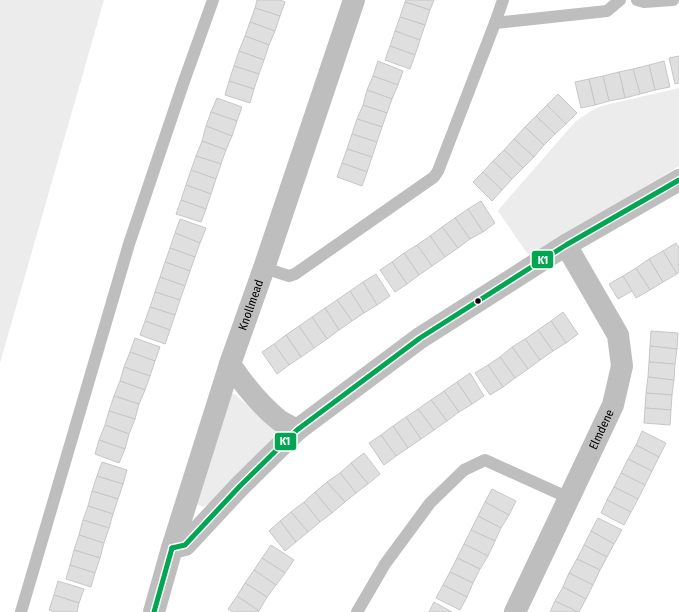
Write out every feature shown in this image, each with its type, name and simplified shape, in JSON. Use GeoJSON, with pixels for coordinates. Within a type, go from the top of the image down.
{"type":"FeatureCollection","features":[{"type":"Feature","properties":{"kind":"street","name":"Knollmead"},"geometry":{"type":"LineString","coordinates":[[154,612],[172,548],[230,364],[264,268],[354,0]]}},
{"type":"Feature","properties":{"kind":"street"},"geometry":{"type":"LineString","coordinates":[[172,548],[185,545],[240,486],[297,430],[420,338],[566,245],[679,180]]}},
{"type":"Feature","properties":{"kind":"street","name":"Elmdene"},"geometry":{"type":"LineString","coordinates":[[515,612],[613,406],[622,366],[618,335],[566,245]]}},
{"type":"Feature","properties":{"kind":"street"},"geometry":{"type":"LineString","coordinates":[[230,364],[241,381],[266,408],[281,421],[297,430]]}},
{"type":"Feature","properties":{"kind":"lane"},"geometry":{"type":"LineString","coordinates":[[21,612],[129,244],[213,0]]}},
{"type":"Feature","properties":{"kind":"lane"},"geometry":{"type":"LineString","coordinates":[[264,268],[289,276],[295,274],[434,177],[438,171],[503,0]]}},
{"type":"Feature","properties":{"kind":"lane"},"geometry":{"type":"LineString","coordinates":[[495,23],[607,11],[620,0]]}},
{"type":"Feature","properties":{"kind":"lane"},"geometry":{"type":"LineString","coordinates":[[637,0],[644,2],[672,0]]}},
{"type":"Feature","properties":{"kind":"lane"},"geometry":{"type":"LineString","coordinates":[[358,612],[385,564],[430,503],[464,470],[485,460],[569,498]]}},
{"type":"Feature","properties":{"kind":"shaded area"},"geometry":{"type":"Polygon","coordinates":[[[0,0],[104,0],[0,363],[0,0]]]}},
{"type":"Feature","properties":{"kind":"shaded area"},"geometry":{"type":"Polygon","coordinates":[[[679,88],[679,166],[531,256],[527,253],[498,211],[575,122],[601,106],[679,88]]]}},
{"type":"Feature","properties":{"kind":"shaded area"},"geometry":{"type":"Polygon","coordinates":[[[231,394],[235,394],[280,436],[209,504],[203,507],[197,504],[231,394]]]}},
{"type":"Feature","properties":{"kind":"building"},"geometry":{"type":"Polygon","coordinates":[[[257,0],[280,0],[285,2],[280,16],[255,8],[257,0]]]}},
{"type":"Feature","properties":{"kind":"building"},"geometry":{"type":"Polygon","coordinates":[[[406,0],[434,0],[430,10],[405,2],[406,0]]]}},
{"type":"Feature","properties":{"kind":"building"},"geometry":{"type":"Polygon","coordinates":[[[405,2],[430,10],[425,25],[400,17],[405,2]]]}},
{"type":"Feature","properties":{"kind":"building"},"geometry":{"type":"Polygon","coordinates":[[[255,8],[280,16],[275,31],[250,22],[255,8]]]}},
{"type":"Feature","properties":{"kind":"building"},"geometry":{"type":"Polygon","coordinates":[[[400,17],[425,25],[420,40],[395,31],[400,17]]]}},
{"type":"Feature","properties":{"kind":"building"},"geometry":{"type":"Polygon","coordinates":[[[250,22],[275,31],[269,45],[245,36],[250,22]]]}},
{"type":"Feature","properties":{"kind":"building"},"geometry":{"type":"Polygon","coordinates":[[[395,31],[420,40],[415,55],[390,46],[395,31]]]}},
{"type":"Feature","properties":{"kind":"building"},"geometry":{"type":"Polygon","coordinates":[[[245,36],[269,45],[264,60],[239,51],[245,36]]]}},
{"type":"Feature","properties":{"kind":"building"},"geometry":{"type":"Polygon","coordinates":[[[390,46],[415,55],[410,69],[385,60],[390,46]]]}},
{"type":"Feature","properties":{"kind":"building"},"geometry":{"type":"Polygon","coordinates":[[[239,51],[264,60],[259,74],[234,66],[239,51]]]}},
{"type":"Feature","properties":{"kind":"building"},"geometry":{"type":"Polygon","coordinates":[[[679,56],[679,83],[675,84],[669,58],[679,56]]]}},
{"type":"Feature","properties":{"kind":"building"},"geometry":{"type":"Polygon","coordinates":[[[378,61],[403,71],[398,85],[373,76],[378,61]]]}},
{"type":"Feature","properties":{"kind":"building"},"geometry":{"type":"Polygon","coordinates":[[[664,61],[670,87],[655,90],[649,65],[664,61]]]}},
{"type":"Feature","properties":{"kind":"building"},"geometry":{"type":"Polygon","coordinates":[[[649,65],[655,90],[640,94],[633,69],[649,65]]]}},
{"type":"Feature","properties":{"kind":"building"},"geometry":{"type":"Polygon","coordinates":[[[234,66],[259,74],[254,89],[229,81],[234,66]]]}},
{"type":"Feature","properties":{"kind":"building"},"geometry":{"type":"Polygon","coordinates":[[[633,69],[640,94],[625,98],[619,72],[633,69]]]}},
{"type":"Feature","properties":{"kind":"building"},"geometry":{"type":"Polygon","coordinates":[[[619,72],[625,98],[609,101],[603,76],[619,72]]]}},
{"type":"Feature","properties":{"kind":"building"},"geometry":{"type":"Polygon","coordinates":[[[373,76],[398,85],[392,99],[367,90],[373,76]]]}},
{"type":"Feature","properties":{"kind":"building"},"geometry":{"type":"Polygon","coordinates":[[[603,76],[609,101],[595,105],[589,79],[603,76]]]}},
{"type":"Feature","properties":{"kind":"building"},"geometry":{"type":"Polygon","coordinates":[[[589,79],[595,105],[581,108],[575,82],[589,79]]]}},
{"type":"Feature","properties":{"kind":"building"},"geometry":{"type":"Polygon","coordinates":[[[229,81],[254,89],[250,103],[225,95],[229,81]]]}},
{"type":"Feature","properties":{"kind":"building"},"geometry":{"type":"Polygon","coordinates":[[[367,90],[392,99],[387,113],[363,105],[367,90]]]}},
{"type":"Feature","properties":{"kind":"building"},"geometry":{"type":"Polygon","coordinates":[[[558,94],[577,113],[566,124],[547,105],[558,94]]]}},
{"type":"Feature","properties":{"kind":"building"},"geometry":{"type":"Polygon","coordinates":[[[217,98],[242,107],[237,121],[211,112],[217,98]]]}},
{"type":"Feature","properties":{"kind":"building"},"geometry":{"type":"Polygon","coordinates":[[[363,105],[387,113],[382,127],[357,119],[363,105]]]}},
{"type":"Feature","properties":{"kind":"building"},"geometry":{"type":"Polygon","coordinates":[[[547,105],[566,124],[555,134],[536,116],[547,105]]]}},
{"type":"Feature","properties":{"kind":"building"},"geometry":{"type":"Polygon","coordinates":[[[211,112],[237,121],[232,136],[206,126],[211,112]]]}},
{"type":"Feature","properties":{"kind":"building"},"geometry":{"type":"Polygon","coordinates":[[[536,116],[555,134],[544,145],[525,127],[536,116]]]}},
{"type":"Feature","properties":{"kind":"building"},"geometry":{"type":"Polygon","coordinates":[[[357,119],[382,127],[377,142],[352,134],[357,119]]]}},
{"type":"Feature","properties":{"kind":"building"},"geometry":{"type":"Polygon","coordinates":[[[206,126],[232,136],[226,150],[202,141],[206,126]]]}},
{"type":"Feature","properties":{"kind":"building"},"geometry":{"type":"Polygon","coordinates":[[[525,127],[544,145],[534,157],[514,139],[525,127]]]}},
{"type":"Feature","properties":{"kind":"building"},"geometry":{"type":"Polygon","coordinates":[[[352,134],[377,142],[372,157],[347,149],[352,134]]]}},
{"type":"Feature","properties":{"kind":"building"},"geometry":{"type":"Polygon","coordinates":[[[514,139],[534,157],[523,168],[504,150],[514,139]]]}},
{"type":"Feature","properties":{"kind":"building"},"geometry":{"type":"Polygon","coordinates":[[[202,141],[226,150],[221,164],[196,156],[202,141]]]}},
{"type":"Feature","properties":{"kind":"building"},"geometry":{"type":"Polygon","coordinates":[[[347,149],[372,157],[367,172],[342,163],[347,149]]]}},
{"type":"Feature","properties":{"kind":"building"},"geometry":{"type":"Polygon","coordinates":[[[504,150],[523,168],[512,179],[493,161],[504,150]]]}},
{"type":"Feature","properties":{"kind":"building"},"geometry":{"type":"Polygon","coordinates":[[[196,156],[221,164],[216,179],[191,170],[196,156]]]}},
{"type":"Feature","properties":{"kind":"building"},"geometry":{"type":"Polygon","coordinates":[[[493,161],[512,179],[502,190],[483,172],[493,161]]]}},
{"type":"Feature","properties":{"kind":"building"},"geometry":{"type":"Polygon","coordinates":[[[342,163],[367,172],[362,186],[337,177],[342,163]]]}},
{"type":"Feature","properties":{"kind":"building"},"geometry":{"type":"Polygon","coordinates":[[[191,170],[216,179],[211,194],[186,185],[191,170]]]}},
{"type":"Feature","properties":{"kind":"building"},"geometry":{"type":"Polygon","coordinates":[[[483,172],[502,190],[492,201],[473,182],[483,172]]]}},
{"type":"Feature","properties":{"kind":"building"},"geometry":{"type":"Polygon","coordinates":[[[186,185],[211,194],[206,209],[181,200],[186,185]]]}},
{"type":"Feature","properties":{"kind":"building"},"geometry":{"type":"Polygon","coordinates":[[[181,200],[206,209],[201,222],[176,214],[181,200]]]}},
{"type":"Feature","properties":{"kind":"building"},"geometry":{"type":"Polygon","coordinates":[[[481,201],[495,223],[483,232],[468,209],[481,201]]]}},
{"type":"Feature","properties":{"kind":"building"},"geometry":{"type":"Polygon","coordinates":[[[468,209],[483,232],[470,239],[455,218],[468,209]]]}},
{"type":"Feature","properties":{"kind":"building"},"geometry":{"type":"Polygon","coordinates":[[[455,218],[470,239],[458,248],[442,227],[455,218]]]}},
{"type":"Feature","properties":{"kind":"building"},"geometry":{"type":"Polygon","coordinates":[[[180,219],[206,228],[200,243],[175,233],[180,219]]]}},
{"type":"Feature","properties":{"kind":"building"},"geometry":{"type":"Polygon","coordinates":[[[442,227],[458,248],[445,257],[430,236],[442,227]]]}},
{"type":"Feature","properties":{"kind":"building"},"geometry":{"type":"Polygon","coordinates":[[[175,233],[200,243],[195,257],[170,248],[175,233]]]}},
{"type":"Feature","properties":{"kind":"building"},"geometry":{"type":"Polygon","coordinates":[[[430,236],[445,257],[432,266],[417,245],[430,236]]]}},
{"type":"Feature","properties":{"kind":"building"},"geometry":{"type":"Polygon","coordinates":[[[676,243],[679,248],[679,272],[677,274],[663,251],[676,243]]]}},
{"type":"Feature","properties":{"kind":"building"},"geometry":{"type":"Polygon","coordinates":[[[417,245],[432,266],[419,275],[404,253],[417,245]]]}},
{"type":"Feature","properties":{"kind":"building"},"geometry":{"type":"Polygon","coordinates":[[[170,248],[195,257],[190,271],[165,262],[170,248]]]}},
{"type":"Feature","properties":{"kind":"building"},"geometry":{"type":"Polygon","coordinates":[[[663,251],[677,274],[663,282],[649,259],[663,251]]]}},
{"type":"Feature","properties":{"kind":"building"},"geometry":{"type":"Polygon","coordinates":[[[404,253],[419,275],[407,284],[392,262],[404,253]]]}},
{"type":"Feature","properties":{"kind":"building"},"geometry":{"type":"Polygon","coordinates":[[[649,259],[663,282],[650,290],[636,268],[649,259]]]}},
{"type":"Feature","properties":{"kind":"building"},"geometry":{"type":"Polygon","coordinates":[[[165,262],[190,271],[185,286],[160,277],[165,262]]]}},
{"type":"Feature","properties":{"kind":"building"},"geometry":{"type":"Polygon","coordinates":[[[392,262],[407,284],[395,292],[380,270],[392,262]]]}},
{"type":"Feature","properties":{"kind":"building"},"geometry":{"type":"Polygon","coordinates":[[[636,268],[650,290],[636,298],[623,276],[636,268]]]}},
{"type":"Feature","properties":{"kind":"building"},"geometry":{"type":"Polygon","coordinates":[[[376,274],[390,296],[377,305],[363,282],[376,274]]]}},
{"type":"Feature","properties":{"kind":"building"},"geometry":{"type":"Polygon","coordinates":[[[623,276],[632,291],[618,299],[609,284],[623,276]]]}},
{"type":"Feature","properties":{"kind":"building"},"geometry":{"type":"Polygon","coordinates":[[[160,277],[185,286],[180,300],[155,292],[160,277]]]}},
{"type":"Feature","properties":{"kind":"building"},"geometry":{"type":"Polygon","coordinates":[[[363,282],[377,305],[364,313],[350,291],[363,282]]]}},
{"type":"Feature","properties":{"kind":"building"},"geometry":{"type":"Polygon","coordinates":[[[350,291],[364,313],[352,321],[337,300],[350,291]]]}},
{"type":"Feature","properties":{"kind":"building"},"geometry":{"type":"Polygon","coordinates":[[[155,292],[180,300],[175,315],[150,307],[155,292]]]}},
{"type":"Feature","properties":{"kind":"building"},"geometry":{"type":"Polygon","coordinates":[[[337,300],[352,321],[339,330],[325,308],[337,300]]]}},
{"type":"Feature","properties":{"kind":"building"},"geometry":{"type":"Polygon","coordinates":[[[150,307],[175,315],[170,330],[145,321],[150,307]]]}},
{"type":"Feature","properties":{"kind":"building"},"geometry":{"type":"Polygon","coordinates":[[[325,308],[339,330],[327,339],[312,317],[325,308]]]}},
{"type":"Feature","properties":{"kind":"building"},"geometry":{"type":"Polygon","coordinates":[[[563,312],[578,334],[566,343],[551,321],[563,312]]]}},
{"type":"Feature","properties":{"kind":"building"},"geometry":{"type":"Polygon","coordinates":[[[312,317],[327,339],[314,348],[299,326],[312,317]]]}},
{"type":"Feature","properties":{"kind":"building"},"geometry":{"type":"Polygon","coordinates":[[[145,321],[170,330],[165,344],[140,335],[145,321]]]}},
{"type":"Feature","properties":{"kind":"building"},"geometry":{"type":"Polygon","coordinates":[[[551,321],[566,343],[553,351],[538,330],[551,321]]]}},
{"type":"Feature","properties":{"kind":"building"},"geometry":{"type":"Polygon","coordinates":[[[299,326],[314,348],[301,357],[286,335],[299,326]]]}},
{"type":"Feature","properties":{"kind":"building"},"geometry":{"type":"Polygon","coordinates":[[[538,330],[553,351],[540,360],[525,339],[538,330]]]}},
{"type":"Feature","properties":{"kind":"building"},"geometry":{"type":"Polygon","coordinates":[[[651,331],[678,333],[677,349],[650,346],[651,331]]]}},
{"type":"Feature","properties":{"kind":"building"},"geometry":{"type":"Polygon","coordinates":[[[286,335],[301,357],[289,365],[274,344],[286,335]]]}},
{"type":"Feature","properties":{"kind":"building"},"geometry":{"type":"Polygon","coordinates":[[[135,338],[160,347],[155,361],[130,352],[135,338]]]}},
{"type":"Feature","properties":{"kind":"building"},"geometry":{"type":"Polygon","coordinates":[[[525,339],[540,360],[528,369],[512,347],[525,339]]]}},
{"type":"Feature","properties":{"kind":"building"},"geometry":{"type":"Polygon","coordinates":[[[274,344],[289,365],[277,374],[262,352],[274,344]]]}},
{"type":"Feature","properties":{"kind":"building"},"geometry":{"type":"Polygon","coordinates":[[[650,346],[677,349],[675,364],[649,362],[650,346]]]}},
{"type":"Feature","properties":{"kind":"building"},"geometry":{"type":"Polygon","coordinates":[[[512,347],[528,369],[515,378],[500,357],[512,347]]]}},
{"type":"Feature","properties":{"kind":"building"},"geometry":{"type":"Polygon","coordinates":[[[130,352],[155,361],[150,376],[124,367],[130,352]]]}},
{"type":"Feature","properties":{"kind":"building"},"geometry":{"type":"Polygon","coordinates":[[[500,357],[515,378],[503,387],[488,365],[500,357]]]}},
{"type":"Feature","properties":{"kind":"building"},"geometry":{"type":"Polygon","coordinates":[[[649,362],[675,364],[674,380],[648,377],[649,362]]]}},
{"type":"Feature","properties":{"kind":"building"},"geometry":{"type":"Polygon","coordinates":[[[488,365],[503,387],[490,395],[475,373],[488,365]]]}},
{"type":"Feature","properties":{"kind":"building"},"geometry":{"type":"Polygon","coordinates":[[[124,367],[150,376],[145,390],[120,381],[124,367]]]}},
{"type":"Feature","properties":{"kind":"building"},"geometry":{"type":"Polygon","coordinates":[[[470,373],[484,396],[472,404],[457,382],[470,373]]]}},
{"type":"Feature","properties":{"kind":"building"},"geometry":{"type":"Polygon","coordinates":[[[648,377],[674,380],[672,395],[646,393],[648,377]]]}},
{"type":"Feature","properties":{"kind":"building"},"geometry":{"type":"Polygon","coordinates":[[[120,381],[145,390],[139,404],[114,396],[120,381]]]}},
{"type":"Feature","properties":{"kind":"building"},"geometry":{"type":"Polygon","coordinates":[[[457,382],[472,404],[459,412],[444,391],[457,382]]]}},
{"type":"Feature","properties":{"kind":"building"},"geometry":{"type":"Polygon","coordinates":[[[444,391],[459,412],[447,421],[431,400],[444,391]]]}},
{"type":"Feature","properties":{"kind":"building"},"geometry":{"type":"Polygon","coordinates":[[[646,393],[672,395],[671,410],[645,408],[646,393]]]}},
{"type":"Feature","properties":{"kind":"building"},"geometry":{"type":"Polygon","coordinates":[[[114,396],[139,404],[135,419],[109,411],[114,396]]]}},
{"type":"Feature","properties":{"kind":"building"},"geometry":{"type":"Polygon","coordinates":[[[431,400],[447,421],[434,430],[418,409],[431,400]]]}},
{"type":"Feature","properties":{"kind":"building"},"geometry":{"type":"Polygon","coordinates":[[[645,408],[671,410],[670,425],[644,423],[645,408]]]}},
{"type":"Feature","properties":{"kind":"building"},"geometry":{"type":"Polygon","coordinates":[[[418,409],[434,430],[421,439],[406,417],[418,409]]]}},
{"type":"Feature","properties":{"kind":"building"},"geometry":{"type":"Polygon","coordinates":[[[109,411],[135,419],[129,434],[105,425],[109,411]]]}},
{"type":"Feature","properties":{"kind":"building"},"geometry":{"type":"Polygon","coordinates":[[[406,417],[421,439],[408,448],[393,426],[406,417]]]}},
{"type":"Feature","properties":{"kind":"building"},"geometry":{"type":"Polygon","coordinates":[[[105,425],[129,434],[125,449],[99,440],[105,425]]]}},
{"type":"Feature","properties":{"kind":"building"},"geometry":{"type":"Polygon","coordinates":[[[393,426],[408,448],[396,456],[381,435],[393,426]]]}},
{"type":"Feature","properties":{"kind":"building"},"geometry":{"type":"Polygon","coordinates":[[[642,431],[666,443],[659,457],[636,445],[642,431]]]}},
{"type":"Feature","properties":{"kind":"building"},"geometry":{"type":"Polygon","coordinates":[[[381,435],[396,456],[384,465],[369,443],[381,435]]]}},
{"type":"Feature","properties":{"kind":"building"},"geometry":{"type":"Polygon","coordinates":[[[99,440],[125,449],[119,463],[95,454],[99,440]]]}},
{"type":"Feature","properties":{"kind":"building"},"geometry":{"type":"Polygon","coordinates":[[[636,445],[659,457],[652,471],[628,459],[636,445]]]}},
{"type":"Feature","properties":{"kind":"building"},"geometry":{"type":"Polygon","coordinates":[[[364,453],[380,474],[368,484],[351,463],[364,453]]]}},
{"type":"Feature","properties":{"kind":"building"},"geometry":{"type":"Polygon","coordinates":[[[628,459],[652,471],[645,485],[621,473],[628,459]]]}},
{"type":"Feature","properties":{"kind":"building"},"geometry":{"type":"Polygon","coordinates":[[[102,462],[127,470],[123,484],[97,476],[102,462]]]}},
{"type":"Feature","properties":{"kind":"building"},"geometry":{"type":"Polygon","coordinates":[[[351,463],[368,484],[356,493],[340,473],[351,463]]]}},
{"type":"Feature","properties":{"kind":"building"},"geometry":{"type":"Polygon","coordinates":[[[340,473],[356,493],[345,502],[327,482],[340,473]]]}},
{"type":"Feature","properties":{"kind":"building"},"geometry":{"type":"Polygon","coordinates":[[[621,473],[645,485],[638,499],[614,487],[621,473]]]}},
{"type":"Feature","properties":{"kind":"building"},"geometry":{"type":"Polygon","coordinates":[[[97,476],[123,484],[118,499],[92,491],[97,476]]]}},
{"type":"Feature","properties":{"kind":"building"},"geometry":{"type":"Polygon","coordinates":[[[327,482],[345,502],[332,513],[315,492],[327,482]]]}},
{"type":"Feature","properties":{"kind":"building"},"geometry":{"type":"Polygon","coordinates":[[[614,487],[638,499],[631,512],[607,500],[614,487]]]}},
{"type":"Feature","properties":{"kind":"building"},"geometry":{"type":"Polygon","coordinates":[[[492,489],[516,501],[509,515],[485,502],[492,489]]]}},
{"type":"Feature","properties":{"kind":"building"},"geometry":{"type":"Polygon","coordinates":[[[92,491],[118,499],[113,514],[88,506],[92,491]]]}},
{"type":"Feature","properties":{"kind":"building"},"geometry":{"type":"Polygon","coordinates":[[[315,492],[332,513],[320,522],[304,502],[315,492]]]}},
{"type":"Feature","properties":{"kind":"building"},"geometry":{"type":"Polygon","coordinates":[[[607,500],[631,512],[624,525],[601,513],[607,500]]]}},
{"type":"Feature","properties":{"kind":"building"},"geometry":{"type":"Polygon","coordinates":[[[304,502],[320,522],[308,532],[291,512],[304,502]]]}},
{"type":"Feature","properties":{"kind":"building"},"geometry":{"type":"Polygon","coordinates":[[[485,502],[509,515],[501,528],[478,516],[485,502]]]}},
{"type":"Feature","properties":{"kind":"building"},"geometry":{"type":"Polygon","coordinates":[[[88,506],[113,514],[109,528],[83,520],[88,506]]]}},
{"type":"Feature","properties":{"kind":"building"},"geometry":{"type":"Polygon","coordinates":[[[291,512],[308,532],[296,542],[280,521],[291,512]]]}},
{"type":"Feature","properties":{"kind":"building"},"geometry":{"type":"Polygon","coordinates":[[[478,516],[501,528],[495,541],[471,530],[478,516]]]}},
{"type":"Feature","properties":{"kind":"building"},"geometry":{"type":"Polygon","coordinates":[[[598,518],[622,530],[614,544],[591,531],[598,518]]]}},
{"type":"Feature","properties":{"kind":"building"},"geometry":{"type":"Polygon","coordinates":[[[83,520],[109,528],[104,543],[79,535],[83,520]]]}},
{"type":"Feature","properties":{"kind":"building"},"geometry":{"type":"Polygon","coordinates":[[[280,521],[296,542],[285,551],[269,531],[280,521]]]}},
{"type":"Feature","properties":{"kind":"building"},"geometry":{"type":"Polygon","coordinates":[[[471,530],[495,541],[488,556],[464,544],[471,530]]]}},
{"type":"Feature","properties":{"kind":"building"},"geometry":{"type":"Polygon","coordinates":[[[591,531],[614,544],[607,557],[584,545],[591,531]]]}},
{"type":"Feature","properties":{"kind":"building"},"geometry":{"type":"Polygon","coordinates":[[[79,535],[104,543],[100,558],[74,550],[79,535]]]}},
{"type":"Feature","properties":{"kind":"building"},"geometry":{"type":"Polygon","coordinates":[[[464,544],[488,556],[480,569],[457,558],[464,544]]]}},
{"type":"Feature","properties":{"kind":"building"},"geometry":{"type":"Polygon","coordinates":[[[271,545],[294,560],[285,573],[262,558],[271,545]]]}},
{"type":"Feature","properties":{"kind":"building"},"geometry":{"type":"Polygon","coordinates":[[[584,545],[607,557],[600,570],[577,559],[584,545]]]}},
{"type":"Feature","properties":{"kind":"building"},"geometry":{"type":"Polygon","coordinates":[[[74,550],[100,558],[95,573],[70,565],[74,550]]]}},
{"type":"Feature","properties":{"kind":"building"},"geometry":{"type":"Polygon","coordinates":[[[262,558],[285,573],[276,585],[254,570],[262,558]]]}},
{"type":"Feature","properties":{"kind":"building"},"geometry":{"type":"Polygon","coordinates":[[[457,558],[480,569],[473,583],[450,572],[457,558]]]}},
{"type":"Feature","properties":{"kind":"building"},"geometry":{"type":"Polygon","coordinates":[[[577,559],[600,570],[593,585],[569,573],[577,559]]]}},
{"type":"Feature","properties":{"kind":"building"},"geometry":{"type":"Polygon","coordinates":[[[70,565],[95,573],[91,587],[66,579],[70,565]]]}},
{"type":"Feature","properties":{"kind":"building"},"geometry":{"type":"Polygon","coordinates":[[[254,570],[276,585],[267,597],[245,583],[254,570]]]}},
{"type":"Feature","properties":{"kind":"building"},"geometry":{"type":"Polygon","coordinates":[[[450,572],[473,583],[467,597],[443,585],[450,572]]]}},
{"type":"Feature","properties":{"kind":"building"},"geometry":{"type":"Polygon","coordinates":[[[569,573],[593,585],[586,599],[563,587],[569,573]]]}},
{"type":"Feature","properties":{"kind":"building"},"geometry":{"type":"Polygon","coordinates":[[[58,581],[84,589],[79,603],[54,595],[58,581]]]}},
{"type":"Feature","properties":{"kind":"building"},"geometry":{"type":"Polygon","coordinates":[[[245,583],[267,597],[259,611],[237,596],[245,583]]]}},
{"type":"Feature","properties":{"kind":"building"},"geometry":{"type":"Polygon","coordinates":[[[443,585],[467,597],[460,610],[436,598],[443,585]]]}},
{"type":"Feature","properties":{"kind":"building"},"geometry":{"type":"Polygon","coordinates":[[[563,587],[586,599],[579,612],[555,601],[563,587]]]}},
{"type":"Feature","properties":{"kind":"building"},"geometry":{"type":"Polygon","coordinates":[[[54,595],[79,603],[77,612],[55,612],[49,610],[54,595]]]}},
{"type":"Feature","properties":{"kind":"building"},"geometry":{"type":"Polygon","coordinates":[[[237,596],[259,611],[233,612],[228,609],[237,596]]]}},
{"type":"Feature","properties":{"kind":"building"},"geometry":{"type":"Polygon","coordinates":[[[555,601],[578,612],[550,612],[555,601]]]}},
{"type":"Feature","properties":{"kind":"building"},"geometry":{"type":"Polygon","coordinates":[[[434,602],[452,612],[429,612],[434,602]]]}},
{"type":"Feature","properties":{"kind":"transit line","name":"K1"},"geometry":{"type":"LineString","coordinates":[[172,548],[185,545],[240,486],[297,430],[420,338],[566,245],[679,180]]}},
{"type":"Feature","properties":{"kind":"transit line","name":"K1"},"geometry":{"type":"LineString","coordinates":[[154,612],[172,548]]}}]}
